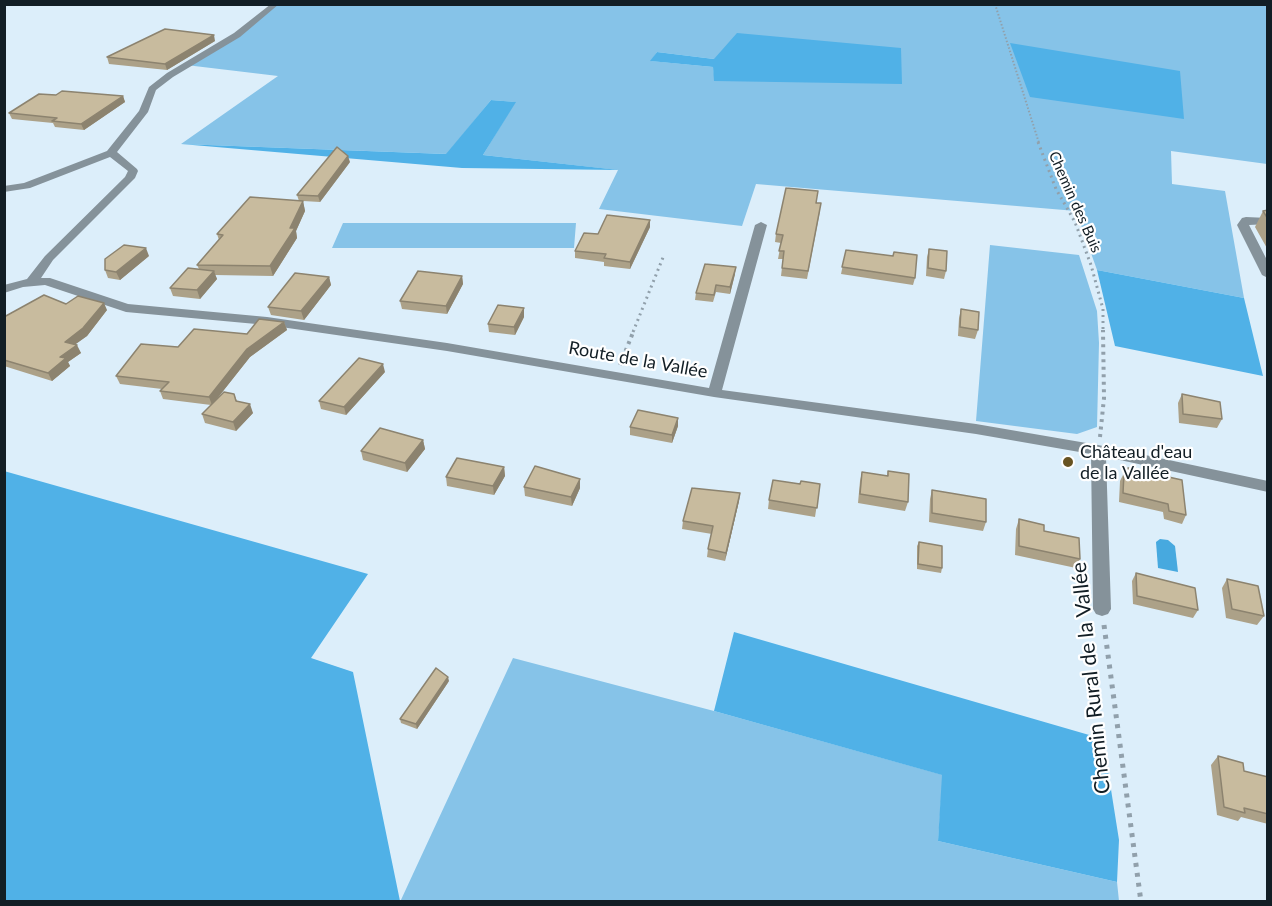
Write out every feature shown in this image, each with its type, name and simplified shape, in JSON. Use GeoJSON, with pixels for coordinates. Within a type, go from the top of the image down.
{"type":"FeatureCollection","features":[{"type":"Feature","properties":{"kind":"street"},"geometry":{"type":"LineString","coordinates":[[4,189],[26,186],[111,153],[143,112],[156,85],[237,35],[276,4]]}},
{"type":"Feature","properties":{"kind":"street"},"geometry":{"type":"LineString","coordinates":[[32,281],[49,258],[130,178],[133,171],[130,167],[111,153]]}},
{"type":"Feature","properties":{"kind":"street"},"geometry":{"type":"LineString","coordinates":[[1253,278],[1268,277],[1244,225],[1246,220],[1268,221]]}},
{"type":"Feature","properties":{"kind":"street"},"geometry":{"type":"LineString","coordinates":[[714,393],[761,225]]}},
{"type":"Feature","properties":{"kind":"street","name":"Route de la Vallée"},"geometry":{"type":"LineString","coordinates":[[4,289],[32,281],[57,283],[126,308],[267,321],[447,347],[714,393],[975,429],[1098,450],[1268,487]]}},
{"type":"Feature","properties":{"kind":"street","name":"Chemin Rural de la Vallée"},"geometry":{"type":"LineString","coordinates":[[1098,450],[1098,523],[1102,609]]}},
{"type":"Feature","properties":{"kind":"path","name":"Chemin des Buis"},"geometry":{"type":"LineString","coordinates":[[995,4],[1034,131],[1056,189],[1075,222],[1091,265],[1103,309],[1104,398],[1098,450]]}},
{"type":"Feature","properties":{"kind":"path"},"geometry":{"type":"LineString","coordinates":[[616,377],[664,255]]}},
{"type":"Feature","properties":{"kind":"path","name":"Chemin Rural de la Vallée"},"geometry":{"type":"LineString","coordinates":[[1102,609],[1141,902]]}},
{"type":"Feature","properties":{"kind":"shaded area"},"geometry":{"type":"Polygon","coordinates":[[[276,5],[1267,5],[1267,164],[1171,151],[1172,184],[1225,191],[1244,298],[1097,270],[1076,211],[756,184],[742,226],[599,209],[618,170],[483,155],[515,102],[491,100],[447,154],[181,144],[278,76],[186,65],[237,35],[276,5]],[[657,52],[651,61],[713,67],[715,81],[714,59],[657,52]]]}},
{"type":"Feature","properties":{"kind":"shaded area"},"geometry":{"type":"Polygon","coordinates":[[[737,33],[901,48],[902,84],[714,81],[713,67],[650,61],[657,52],[714,59],[737,33]]]}},
{"type":"Feature","properties":{"kind":"shaded area"},"geometry":{"type":"Polygon","coordinates":[[[1010,43],[1180,71],[1184,119],[1030,97],[1010,43]]]}},
{"type":"Feature","properties":{"kind":"shaded area"},"geometry":{"type":"Polygon","coordinates":[[[491,100],[516,102],[483,155],[619,170],[462,168],[181,144],[446,154],[491,100]]]}},
{"type":"Feature","properties":{"kind":"shaded area"},"geometry":{"type":"Polygon","coordinates":[[[343,223],[576,223],[574,248],[332,248],[343,223]]]}},
{"type":"Feature","properties":{"kind":"shaded area"},"geometry":{"type":"Polygon","coordinates":[[[990,245],[1079,255],[1097,311],[1099,343],[1097,427],[1077,434],[976,421],[990,245]]]}},
{"type":"Feature","properties":{"kind":"shaded area"},"geometry":{"type":"Polygon","coordinates":[[[1097,270],[1244,298],[1263,376],[1115,346],[1097,270]]]}},
{"type":"Feature","properties":{"kind":"shaded area"},"geometry":{"type":"Polygon","coordinates":[[[4,471],[368,574],[311,658],[353,672],[400,901],[5,901],[4,471]]]}},
{"type":"Feature","properties":{"kind":"shaded area"},"geometry":{"type":"Polygon","coordinates":[[[1160,539],[1168,540],[1175,546],[1178,572],[1158,568],[1156,542],[1160,539]]]}},
{"type":"Feature","properties":{"kind":"shaded area"},"geometry":{"type":"Polygon","coordinates":[[[734,632],[1103,739],[1119,840],[1117,882],[938,841],[942,775],[714,711],[734,632]]]}},
{"type":"Feature","properties":{"kind":"shaded area"},"geometry":{"type":"Polygon","coordinates":[[[513,658],[943,775],[938,841],[1117,882],[1119,901],[400,902],[513,658]]]}},
{"type":"Feature","properties":{"kind":"building"},"geometry":{"type":"Polygon","coordinates":[[[165,29],[214,35],[165,64],[107,57],[165,29]]]}},
{"type":"Feature","properties":{"kind":"building"},"geometry":{"type":"Polygon","coordinates":[[[62,91],[123,96],[81,124],[52,121],[57,118],[9,113],[39,94],[56,95],[62,91]]]}},
{"type":"Feature","properties":{"kind":"building"},"geometry":{"type":"Polygon","coordinates":[[[337,147],[348,156],[318,196],[297,195],[337,147]]]}},
{"type":"Feature","properties":{"kind":"building"},"geometry":{"type":"Polygon","coordinates":[[[786,188],[818,191],[816,203],[821,203],[808,271],[782,268],[784,251],[779,251],[783,235],[776,234],[786,188]]]}},
{"type":"Feature","properties":{"kind":"building"},"geometry":{"type":"Polygon","coordinates":[[[250,197],[303,201],[290,228],[295,228],[270,266],[197,265],[223,235],[217,234],[250,197]]]}},
{"type":"Feature","properties":{"kind":"building"},"geometry":{"type":"Polygon","coordinates":[[[607,215],[650,220],[630,262],[604,258],[606,254],[575,251],[584,233],[598,234],[607,215]]]}},
{"type":"Feature","properties":{"kind":"building"},"geometry":{"type":"Polygon","coordinates":[[[124,245],[146,248],[116,272],[105,270],[105,259],[124,245]]]}},
{"type":"Feature","properties":{"kind":"building"},"geometry":{"type":"Polygon","coordinates":[[[929,249],[947,251],[946,271],[928,268],[929,249]]]}},
{"type":"Feature","properties":{"kind":"building"},"geometry":{"type":"Polygon","coordinates":[[[846,250],[893,256],[894,252],[917,255],[915,278],[842,267],[846,250]]]}},
{"type":"Feature","properties":{"kind":"building"},"geometry":{"type":"Polygon","coordinates":[[[705,264],[736,267],[730,287],[716,285],[714,295],[696,293],[705,264]]]}},
{"type":"Feature","properties":{"kind":"building"},"geometry":{"type":"Polygon","coordinates":[[[188,268],[214,271],[197,290],[170,288],[188,268]]]}},
{"type":"Feature","properties":{"kind":"building"},"geometry":{"type":"Polygon","coordinates":[[[418,271],[462,276],[446,306],[400,301],[418,271]]]}},
{"type":"Feature","properties":{"kind":"building"},"geometry":{"type":"Polygon","coordinates":[[[295,273],[329,277],[301,311],[268,307],[295,273]]]}},
{"type":"Feature","properties":{"kind":"building"},"geometry":{"type":"Polygon","coordinates":[[[44,295],[66,304],[78,296],[104,303],[83,328],[65,342],[77,345],[60,357],[66,358],[48,373],[4,360],[4,317],[44,295]]]}},
{"type":"Feature","properties":{"kind":"building"},"geometry":{"type":"Polygon","coordinates":[[[498,305],[524,308],[514,327],[488,324],[498,305]]]}},
{"type":"Feature","properties":{"kind":"building"},"geometry":{"type":"Polygon","coordinates":[[[961,309],[979,312],[978,330],[960,327],[961,309]]]}},
{"type":"Feature","properties":{"kind":"building"},"geometry":{"type":"Polygon","coordinates":[[[259,319],[284,322],[247,349],[209,397],[160,391],[169,382],[116,376],[141,344],[178,347],[194,329],[247,334],[259,319]]]}},
{"type":"Feature","properties":{"kind":"building"},"geometry":{"type":"Polygon","coordinates":[[[359,358],[383,364],[344,407],[319,401],[359,358]]]}},
{"type":"Feature","properties":{"kind":"building"},"geometry":{"type":"Polygon","coordinates":[[[224,392],[234,394],[236,401],[250,404],[233,422],[202,414],[224,392]]]}},
{"type":"Feature","properties":{"kind":"building"},"geometry":{"type":"Polygon","coordinates":[[[1182,394],[1220,402],[1222,419],[1183,414],[1182,394]]]}},
{"type":"Feature","properties":{"kind":"building"},"geometry":{"type":"Polygon","coordinates":[[[638,410],[678,418],[672,435],[630,427],[638,410]]]}},
{"type":"Feature","properties":{"kind":"building"},"geometry":{"type":"Polygon","coordinates":[[[380,428],[423,440],[405,463],[361,451],[380,428]]]}},
{"type":"Feature","properties":{"kind":"building"},"geometry":{"type":"Polygon","coordinates":[[[457,458],[504,467],[493,486],[446,477],[457,458]]]}},
{"type":"Feature","properties":{"kind":"building"},"geometry":{"type":"Polygon","coordinates":[[[535,466],[580,479],[571,497],[524,487],[535,466]]]}},
{"type":"Feature","properties":{"kind":"building"},"geometry":{"type":"Polygon","coordinates":[[[1128,468],[1182,480],[1186,515],[1169,511],[1168,504],[1123,493],[1124,473],[1128,474],[1128,468]]]}},
{"type":"Feature","properties":{"kind":"building"},"geometry":{"type":"Polygon","coordinates":[[[888,471],[909,474],[908,502],[860,494],[862,472],[888,476],[888,471]]]}},
{"type":"Feature","properties":{"kind":"building"},"geometry":{"type":"Polygon","coordinates":[[[773,480],[820,484],[817,508],[769,500],[773,480]]]}},
{"type":"Feature","properties":{"kind":"building"},"geometry":{"type":"Polygon","coordinates":[[[692,488],[740,493],[726,553],[708,549],[713,526],[683,521],[692,488]]]}},
{"type":"Feature","properties":{"kind":"building"},"geometry":{"type":"Polygon","coordinates":[[[932,490],[986,499],[986,522],[932,513],[932,490]]]}},
{"type":"Feature","properties":{"kind":"building"},"geometry":{"type":"Polygon","coordinates":[[[1019,519],[1044,525],[1044,531],[1079,538],[1080,559],[1019,546],[1019,519]]]}},
{"type":"Feature","properties":{"kind":"building"},"geometry":{"type":"Polygon","coordinates":[[[919,542],[942,546],[942,568],[918,564],[919,542]]]}},
{"type":"Feature","properties":{"kind":"building"},"geometry":{"type":"Polygon","coordinates":[[[1136,573],[1195,588],[1198,610],[1137,596],[1136,573]]]}},
{"type":"Feature","properties":{"kind":"building"},"geometry":{"type":"Polygon","coordinates":[[[1227,579],[1258,586],[1264,616],[1232,609],[1227,579]]]}},
{"type":"Feature","properties":{"kind":"building"},"geometry":{"type":"Polygon","coordinates":[[[436,668],[448,677],[416,724],[400,719],[436,668]]]}},
{"type":"Feature","properties":{"kind":"building"},"geometry":{"type":"Polygon","coordinates":[[[1218,756],[1243,763],[1244,771],[1268,777],[1268,814],[1244,808],[1245,813],[1224,807],[1218,756]]]}},
{"type":"Feature","properties":{"kind":"place","name":"Château d'eau de la Vallée"},"geometry":{"type":"Point","coordinates":[1068,462]}}]}
